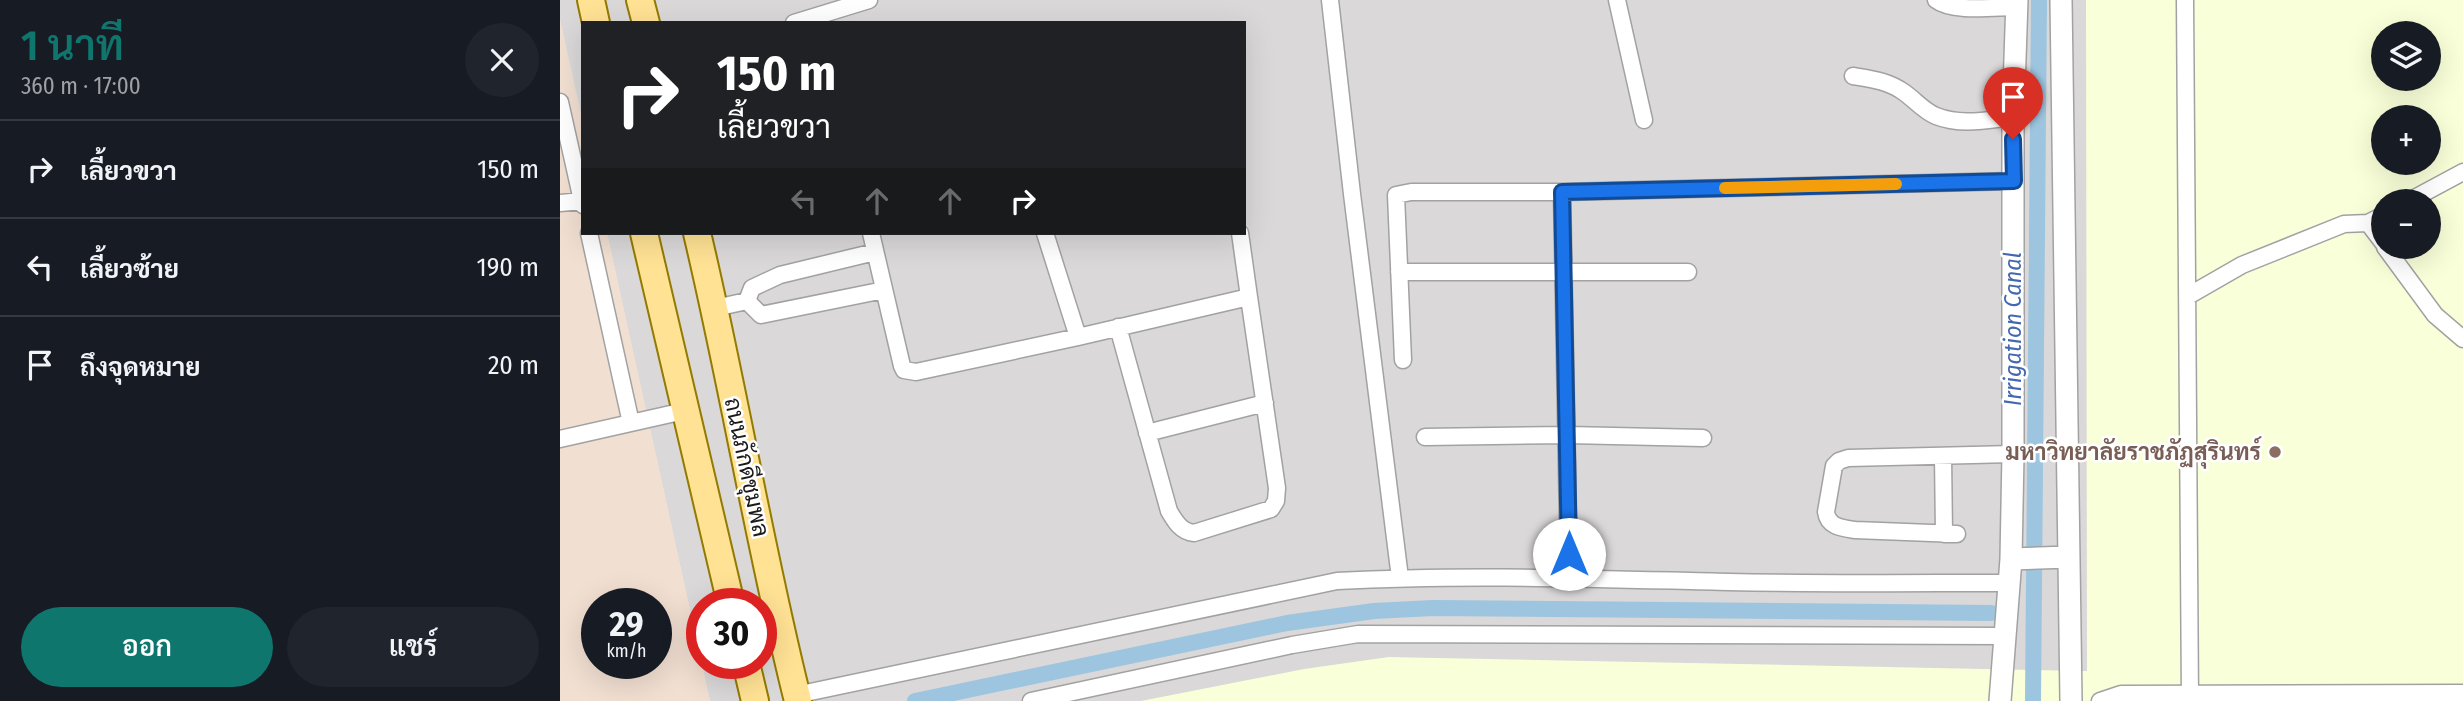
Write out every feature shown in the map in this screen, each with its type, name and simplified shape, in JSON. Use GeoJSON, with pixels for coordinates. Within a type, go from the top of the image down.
{"type":"FeatureCollection","features":[{"type":"Feature","properties":{"kind":"main road"},"geometry":{"type":"LineString","coordinates":[[591,0],[596,21]]}},
{"type":"Feature","properties":{"kind":"main road"},"geometry":{"type":"LineString","coordinates":[[640,0],[645,21]]}},
{"type":"Feature","properties":{"kind":"main road","name":"ถนนภักดีชุมพล"},"geometry":{"type":"LineString","coordinates":[[644,235],[727,588]]}},
{"type":"Feature","properties":{"kind":"main road","name":"ถนนภักดีชุมพล"},"geometry":{"type":"LineString","coordinates":[[697,235],[797,698]]}},
{"type":"Feature","properties":{"kind":"main road"},"geometry":{"type":"LineString","coordinates":[[750,679],[755,701]]}},
{"type":"Feature","properties":{"kind":"street"},"geometry":{"type":"LineString","coordinates":[[801,21],[869,0]]}},
{"type":"Feature","properties":{"kind":"street"},"geometry":{"type":"LineString","coordinates":[[1330,0],[1353,208],[1400,578]]}},
{"type":"Feature","properties":{"kind":"street"},"geometry":{"type":"LineString","coordinates":[[1617,0],[1644,120]]}},
{"type":"Feature","properties":{"kind":"street"},"geometry":{"type":"LineString","coordinates":[[1936,0],[1956,8],[2017,3],[2013,117],[2013,454],[2016,559],[2009,583],[2000,701]]}},
{"type":"Feature","properties":{"kind":"street"},"geometry":{"type":"LineString","coordinates":[[2061,0],[2061,557],[2071,701]]}},
{"type":"Feature","properties":{"kind":"street"},"geometry":{"type":"LineString","coordinates":[[2185,0],[2190,697]]}},
{"type":"Feature","properties":{"kind":"street"},"geometry":{"type":"LineString","coordinates":[[1853,76],[1881,81],[1895,87],[1924,110],[1944,119],[1961,123],[2013,117]]}},
{"type":"Feature","properties":{"kind":"street"},"geometry":{"type":"LineString","coordinates":[[560,102],[565,144],[581,200]]}},
{"type":"Feature","properties":{"kind":"street"},"geometry":{"type":"LineString","coordinates":[[2431,189],[2463,172]]}},
{"type":"Feature","properties":{"kind":"street"},"geometry":{"type":"LineString","coordinates":[[1403,360],[1395,197],[1398,194],[2014,181]]}},
{"type":"Feature","properties":{"kind":"street"},"geometry":{"type":"LineString","coordinates":[[1562,192],[1569,578]]}},
{"type":"Feature","properties":{"kind":"street"},"geometry":{"type":"LineString","coordinates":[[560,203],[581,203]]}},
{"type":"Feature","properties":{"kind":"street"},"geometry":{"type":"LineString","coordinates":[[2188,296],[2242,265],[2344,224],[2371,222]]}},
{"type":"Feature","properties":{"kind":"street"},"geometry":{"type":"LineString","coordinates":[[2368,223],[2371,227]]}},
{"type":"Feature","properties":{"kind":"street"},"geometry":{"type":"LineString","coordinates":[[589,235],[631,423]]}},
{"type":"Feature","properties":{"kind":"street"},"geometry":{"type":"LineString","coordinates":[[871,235],[904,370],[916,372],[1249,297]]}},
{"type":"Feature","properties":{"kind":"street"},"geometry":{"type":"LineString","coordinates":[[1046,235],[1078,337]]}},
{"type":"Feature","properties":{"kind":"street"},"geometry":{"type":"LineString","coordinates":[[1118,327],[1169,511],[1178,525],[1187,533],[1194,533],[1271,509],[1276,501],[1277,488],[1240,235]]}},
{"type":"Feature","properties":{"kind":"street"},"geometry":{"type":"LineString","coordinates":[[747,300],[752,288],[780,275],[875,252]]}},
{"type":"Feature","properties":{"kind":"street"},"geometry":{"type":"LineString","coordinates":[[2394,259],[2435,315],[2463,339]]}},
{"type":"Feature","properties":{"kind":"street"},"geometry":{"type":"LineString","coordinates":[[1399,272],[1688,272]]}},
{"type":"Feature","properties":{"kind":"street"},"geometry":{"type":"LineString","coordinates":[[747,300],[761,315],[884,290]]}},
{"type":"Feature","properties":{"kind":"street"},"geometry":{"type":"LineString","coordinates":[[715,308],[747,300]]}},
{"type":"Feature","properties":{"kind":"street"},"geometry":{"type":"LineString","coordinates":[[1147,433],[1265,403]]}},
{"type":"Feature","properties":{"kind":"street"},"geometry":{"type":"LineString","coordinates":[[560,439],[684,411]]}},
{"type":"Feature","properties":{"kind":"street"},"geometry":{"type":"LineString","coordinates":[[1424,437],[1568,435],[1703,438]]}},
{"type":"Feature","properties":{"kind":"street"},"geometry":{"type":"LineString","coordinates":[[1943,456],[1950,534],[1838,527],[1827,519],[1831,471],[1839,461],[1848,458],[2013,454]]}},
{"type":"Feature","properties":{"kind":"street"},"geometry":{"type":"LineString","coordinates":[[2016,559],[2061,557]]}},
{"type":"Feature","properties":{"kind":"street"},"geometry":{"type":"LineString","coordinates":[[797,698],[1337,581],[1400,578],[1569,578],[1732,582],[2009,583]]}},
{"type":"Feature","properties":{"kind":"street"},"geometry":{"type":"LineString","coordinates":[[1031,701],[1292,645],[1358,634],[2005,636]]}},
{"type":"Feature","properties":{"kind":"street"},"geometry":{"type":"LineString","coordinates":[[2101,701],[2121,694],[2190,697],[2463,693]]}},
{"type":"Feature","properties":{"kind":"shaded area"},"geometry":{"type":"Polygon","coordinates":[[[560,0],[2463,0],[2463,701],[710,701],[705,679],[777,679],[777,588],[686,588],[686,592],[607,235],[1246,235],[1246,21],[581,21],[581,115],[560,20],[560,0]]]}},
{"type":"Feature","properties":{"kind":"shaded area","name":"มหาวิทยาลัยราชภัฏสุรินทร์"},"geometry":{"type":"Polygon","coordinates":[[[2086,0],[2463,0],[2463,701],[1141,701],[1304,669],[1389,657],[2087,671],[2086,0]]]}},
{"type":"Feature","properties":{"kind":"shaded area"},"geometry":{"type":"Polygon","coordinates":[[[560,20],[581,115],[581,235],[607,235],[686,592],[686,679],[705,679],[710,701],[560,701],[560,20]]]}},
{"type":"Feature","properties":{"kind":"waterway","name":"Irrigation Canal"},"geometry":{"type":"LineString","coordinates":[[2033,701],[2039,0]]}},
{"type":"Feature","properties":{"kind":"waterway"},"geometry":{"type":"LineString","coordinates":[[915,701],[1287,623],[1374,611],[1433,608],[1991,613]]}},
{"type":"Feature","properties":{"kind":"slow traffic"},"geometry":{"type":"LineString","coordinates":[[1725,188],[1896,184]]}},
{"type":"Feature","properties":{"kind":"place","name":"มหาวิทยาลัยราชภัฏสุรินทร์"},"geometry":{"type":"Point","coordinates":[2275,452]}},
{"type":"Feature","properties":{"kind":"route"},"geometry":{"type":"LineString","coordinates":[[1569,554],[1562,192],[2014,181],[2013,139]]}}]}
